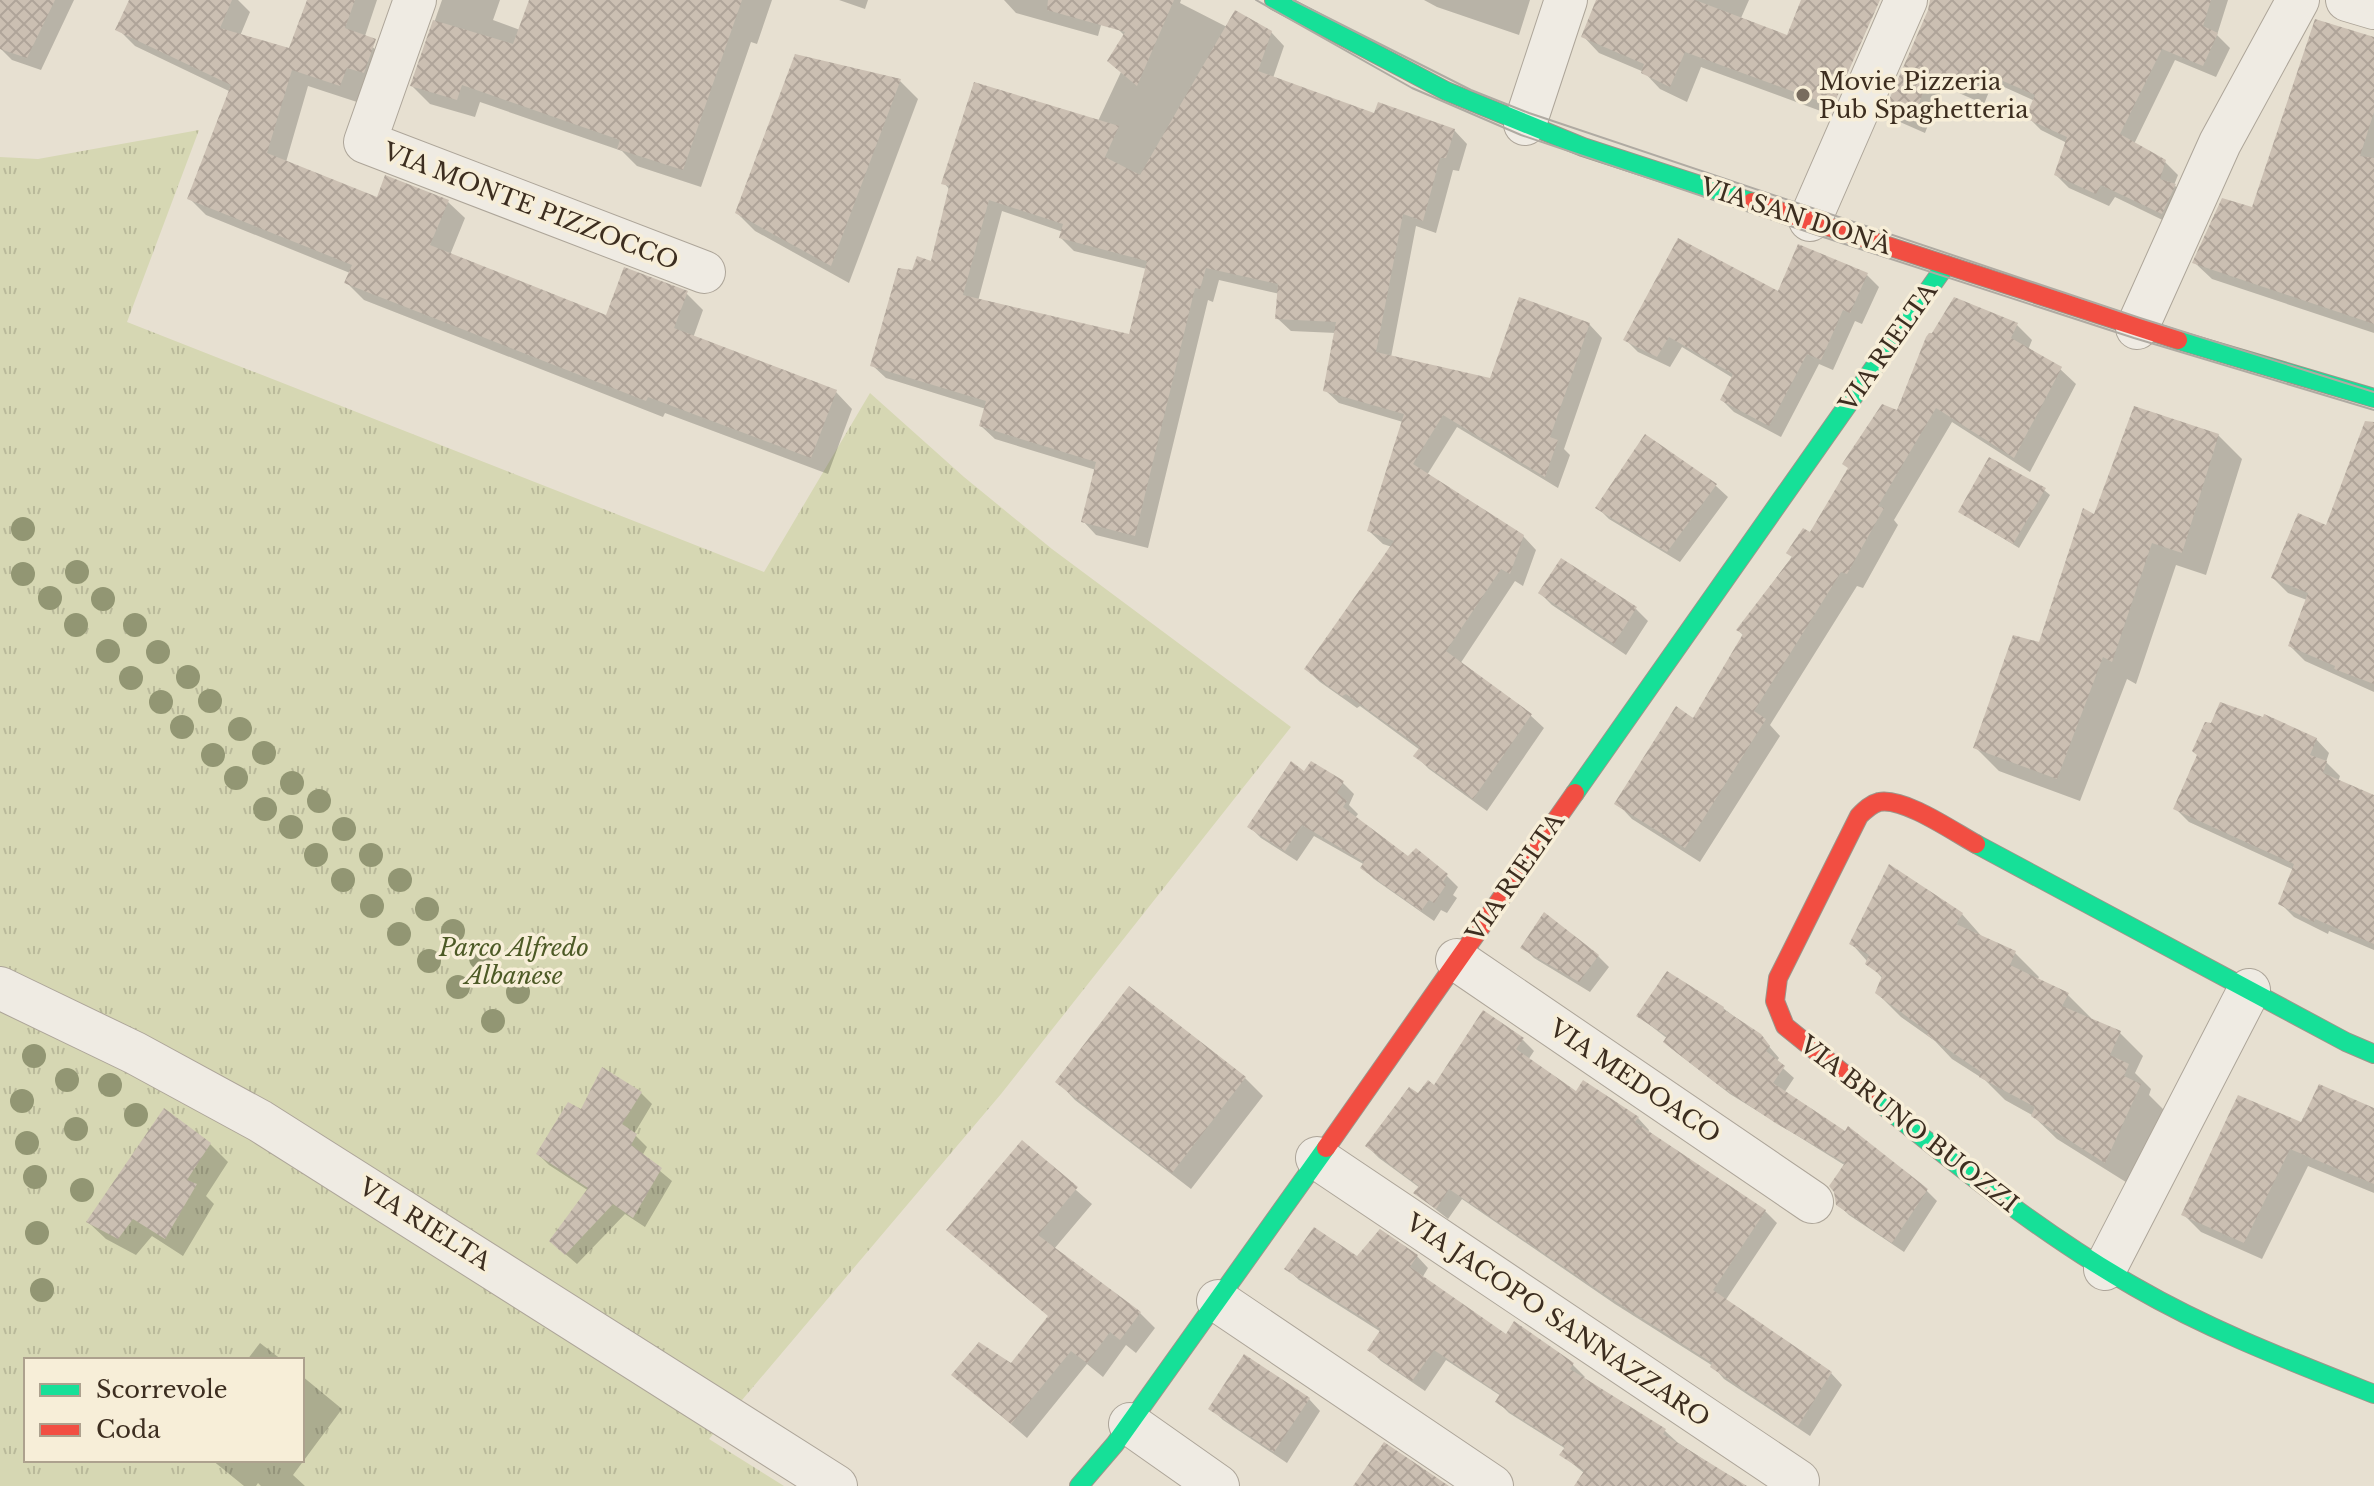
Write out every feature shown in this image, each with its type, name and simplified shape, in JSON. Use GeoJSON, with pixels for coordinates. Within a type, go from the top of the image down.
{"type":"FeatureCollection","features":[{"type":"Feature","properties":{"kind":"street","name":"VIA MONTE PIZZOCCO"},"geometry":{"type":"LineString","coordinates":[[415,0],[365,142],[704,272]]}},
{"type":"Feature","properties":{"kind":"street","name":"VIA SAN DONÀ"},"geometry":{"type":"LineString","coordinates":[[1274,0],[1417,77],[1583,147],[2137,328],[2374,398]]}},
{"type":"Feature","properties":{"kind":"street"},"geometry":{"type":"LineString","coordinates":[[1525,124],[1566,0]]}},
{"type":"Feature","properties":{"kind":"street"},"geometry":{"type":"LineString","coordinates":[[1810,220],[1906,0]]}},
{"type":"Feature","properties":{"kind":"street"},"geometry":{"type":"LineString","coordinates":[[2137,328],[2220,143],[2298,0]]}},
{"type":"Feature","properties":{"kind":"street"},"geometry":{"type":"LineString","coordinates":[[2347,0],[2374,8]]}},
{"type":"Feature","properties":{"kind":"street","name":"VIA RIELTA"},"geometry":{"type":"LineString","coordinates":[[1079,1486],[1130,1424],[1218,1301],[1946,265]]}},
{"type":"Feature","properties":{"kind":"street","name":"VIA SAN DONÀ"},"geometry":{"type":"LineString","coordinates":[[2336,387],[2374,405]]}},
{"type":"Feature","properties":{"kind":"street","name":"VIA BRUNO BUOZZI"},"geometry":{"type":"LineString","coordinates":[[2374,1054],[2346,1042],[1905,806],[1878,801],[1868,805],[1859,816],[1778,978],[1775,1001],[1785,1026],[2019,1212],[2105,1269],[2187,1316],[2269,1353],[2374,1394]]}},
{"type":"Feature","properties":{"kind":"street","name":"VIA MEDOACO"},"geometry":{"type":"LineString","coordinates":[[1457,960],[1812,1202]]}},
{"type":"Feature","properties":{"kind":"street","name":"VIA RIELTA"},"geometry":{"type":"LineString","coordinates":[[0,988],[148,1059],[271,1127],[836,1486]]}},
{"type":"Feature","properties":{"kind":"street"},"geometry":{"type":"LineString","coordinates":[[2105,1269],[2249,990]]}},
{"type":"Feature","properties":{"kind":"street","name":"VIA JACOPO SANNAZZARO"},"geometry":{"type":"LineString","coordinates":[[1317,1158],[1798,1481]]}},
{"type":"Feature","properties":{"kind":"street"},"geometry":{"type":"LineString","coordinates":[[1218,1301],[1492,1486]]}},
{"type":"Feature","properties":{"kind":"street"},"geometry":{"type":"LineString","coordinates":[[1130,1424],[1218,1486]]}},
{"type":"Feature","properties":{"kind":"green space","name":"Parco Alfredo Albanese"},"geometry":{"type":"Polygon","coordinates":[[[199,130],[127,322],[764,572],[870,393],[964,477],[1052,549],[1291,727],[1001,1094],[709,1439],[784,1486],[0,1486],[0,157],[38,159],[199,130]]]}},
{"type":"Feature","properties":{"kind":"building"},"geometry":{"type":"Polygon","coordinates":[[[0,0],[55,0],[27,58],[0,49],[0,0]]]}},
{"type":"Feature","properties":{"kind":"building"},"geometry":{"type":"Polygon","coordinates":[[[129,0],[232,0],[220,28],[289,48],[307,0],[355,0],[345,28],[376,39],[364,73],[347,68],[340,86],[292,70],[267,153],[377,197],[385,175],[449,200],[430,245],[606,315],[624,267],[688,291],[674,328],[837,390],[811,458],[648,397],[646,401],[344,283],[352,265],[187,199],[231,85],[115,30],[129,0]]]}},
{"type":"Feature","properties":{"kind":"building"},"geometry":{"type":"Polygon","coordinates":[[[529,0],[742,0],[683,170],[617,149],[620,140],[462,85],[457,100],[410,86],[433,20],[513,44],[529,0]]]}},
{"type":"Feature","properties":{"kind":"building"},"geometry":{"type":"Polygon","coordinates":[[[1048,0],[1174,0],[1137,86],[1107,61],[1125,32],[1047,10],[1048,0]]]}},
{"type":"Feature","properties":{"kind":"building"},"geometry":{"type":"Polygon","coordinates":[[[1596,0],[1695,0],[1787,35],[1801,0],[1880,0],[1833,106],[1685,52],[1670,87],[1641,73],[1644,64],[1581,37],[1596,0]]]}},
{"type":"Feature","properties":{"kind":"building"},"geometry":{"type":"Polygon","coordinates":[[[1930,0],[2211,0],[2203,26],[2218,33],[2203,66],[2162,49],[2120,134],[2166,160],[2160,179],[2176,184],[2162,214],[2101,185],[2096,194],[2054,175],[2067,137],[2025,118],[2035,95],[1980,71],[1970,92],[1930,74],[1912,122],[1885,109],[1930,0]]]}},
{"type":"Feature","properties":{"kind":"building"},"geometry":{"type":"Polygon","coordinates":[[[1235,10],[1272,31],[1258,71],[1374,113],[1378,102],[1455,129],[1446,158],[1440,158],[1423,221],[1403,214],[1376,352],[1490,378],[1519,297],[1590,323],[1550,437],[1558,440],[1545,477],[1443,415],[1413,464],[1524,535],[1510,574],[1501,569],[1446,651],[1532,714],[1473,799],[1413,756],[1420,747],[1346,694],[1342,696],[1304,669],[1394,541],[1367,531],[1404,414],[1323,391],[1336,322],[1275,319],[1278,284],[1206,268],[1200,289],[1195,288],[1135,536],[1081,522],[1096,462],[979,426],[986,401],[870,366],[898,268],[912,270],[917,256],[931,261],[949,186],[941,184],[974,82],[1119,126],[1105,157],[1140,175],[1235,10]],[[989,200],[963,295],[1129,334],[1147,261],[1059,238],[1063,224],[989,200]]]}},
{"type":"Feature","properties":{"kind":"building"},"geometry":{"type":"Polygon","coordinates":[[[2315,19],[2374,37],[2374,112],[2360,156],[2374,158],[2374,324],[2192,263],[2222,198],[2252,207],[2315,19]]]}},
{"type":"Feature","properties":{"kind":"building"},"geometry":{"type":"Polygon","coordinates":[[[795,54],[901,79],[831,266],[735,213],[795,54]]]}},
{"type":"Feature","properties":{"kind":"building"},"geometry":{"type":"Polygon","coordinates":[[[1678,238],[1778,291],[1798,244],[1868,273],[1850,313],[1843,310],[1821,360],[1807,354],[1769,426],[1720,400],[1733,374],[1669,337],[1657,357],[1623,340],[1678,238]]]}},
{"type":"Feature","properties":{"kind":"building"},"geometry":{"type":"Polygon","coordinates":[[[1954,297],[2018,323],[2011,338],[2062,367],[2014,458],[1936,408],[1878,506],[1884,508],[1847,574],[1841,572],[1754,711],[1766,719],[1685,848],[1614,804],[1676,706],[1693,718],[1743,634],[1736,630],[1792,557],[1786,553],[1803,528],[1810,532],[1848,468],[1842,464],[1882,404],[1897,410],[1926,337],[1932,333],[1954,297]]]}},
{"type":"Feature","properties":{"kind":"building"},"geometry":{"type":"Polygon","coordinates":[[[2134,406],[2219,434],[2182,553],[2152,543],[2112,662],[2103,657],[2057,779],[1973,748],[2013,635],[2039,642],[2083,508],[2094,514],[2134,406]]]}},
{"type":"Feature","properties":{"kind":"building"},"geometry":{"type":"Polygon","coordinates":[[[2365,421],[2374,422],[2374,684],[2334,669],[2335,666],[2288,646],[2308,593],[2271,578],[2298,513],[2326,525],[2365,421]]]}},
{"type":"Feature","properties":{"kind":"building"},"geometry":{"type":"Polygon","coordinates":[[[1645,434],[1717,484],[1667,552],[1595,508],[1645,434]]]}},
{"type":"Feature","properties":{"kind":"building"},"geometry":{"type":"Polygon","coordinates":[[[1989,457],[2046,488],[2013,544],[1958,512],[1989,457]]]}},
{"type":"Feature","properties":{"kind":"building"},"geometry":{"type":"Polygon","coordinates":[[[1561,558],[1637,607],[1614,644],[1538,593],[1561,558]]]}},
{"type":"Feature","properties":{"kind":"building"},"geometry":{"type":"Polygon","coordinates":[[[2220,702],[2263,717],[2264,714],[2317,738],[2310,755],[2327,761],[2323,773],[2374,795],[2374,944],[2315,919],[2314,922],[2278,904],[2294,864],[2173,809],[2197,755],[2192,751],[2205,722],[2211,723],[2220,702]]]}},
{"type":"Feature","properties":{"kind":"building"},"geometry":{"type":"Polygon","coordinates":[[[1291,761],[1304,771],[1311,761],[1344,781],[1337,793],[1347,801],[1343,807],[1408,856],[1416,848],[1448,874],[1443,882],[1446,885],[1434,903],[1429,900],[1421,911],[1360,868],[1364,862],[1302,825],[1285,851],[1247,827],[1291,761]]]}},
{"type":"Feature","properties":{"kind":"building"},"geometry":{"type":"Polygon","coordinates":[[[1889,864],[1963,913],[1956,924],[2016,951],[2010,965],[2069,993],[2062,1006],[2121,1031],[2110,1055],[2129,1064],[2124,1076],[2141,1084],[2105,1163],[2031,1116],[2035,1107],[1979,1077],[1981,1072],[1927,1035],[1928,1032],[1875,993],[1882,976],[1865,964],[1869,955],[1849,944],[1889,864]]]}},
{"type":"Feature","properties":{"kind":"building"},"geometry":{"type":"Polygon","coordinates":[[[1544,912],[1599,955],[1579,982],[1520,948],[1544,912]]]}},
{"type":"Feature","properties":{"kind":"building"},"geometry":{"type":"Polygon","coordinates":[[[1667,971],[1761,1034],[1770,1046],[1766,1051],[1785,1066],[1773,1083],[1845,1131],[1848,1126],[1928,1189],[1892,1243],[1836,1205],[1834,1192],[1829,1186],[1845,1163],[1777,1124],[1717,1084],[1663,1042],[1667,1036],[1636,1016],[1667,971]]]}},
{"type":"Feature","properties":{"kind":"building"},"geometry":{"type":"Polygon","coordinates":[[[1129,986],[1246,1077],[1172,1173],[1055,1082],[1129,986]]]}},
{"type":"Feature","properties":{"kind":"building"},"geometry":{"type":"Polygon","coordinates":[[[1483,1010],[1524,1038],[1516,1049],[1576,1091],[1583,1080],[1639,1117],[1635,1122],[1766,1210],[1713,1290],[1832,1372],[1798,1426],[1710,1367],[1712,1363],[1449,1189],[1436,1209],[1413,1193],[1419,1186],[1365,1146],[1409,1087],[1418,1093],[1428,1080],[1434,1085],[1483,1010]]]}},
{"type":"Feature","properties":{"kind":"building"},"geometry":{"type":"Polygon","coordinates":[[[602,1067],[642,1092],[622,1124],[637,1134],[631,1145],[662,1168],[633,1218],[613,1204],[565,1255],[549,1241],[588,1188],[536,1154],[568,1102],[581,1109],[602,1067]]]}},
{"type":"Feature","properties":{"kind":"building"},"geometry":{"type":"Polygon","coordinates":[[[2319,1084],[2374,1108],[2374,1184],[2290,1149],[2244,1243],[2181,1215],[2238,1095],[2301,1122],[2319,1084]]]}},
{"type":"Feature","properties":{"kind":"building"},"geometry":{"type":"Polygon","coordinates":[[[164,1108],[211,1143],[187,1180],[197,1184],[165,1239],[133,1219],[118,1239],[86,1222],[164,1108]]]}},
{"type":"Feature","properties":{"kind":"building"},"geometry":{"type":"Polygon","coordinates":[[[1022,1140],[1078,1187],[1038,1235],[1141,1312],[1120,1340],[1110,1332],[1087,1363],[1071,1351],[1011,1424],[951,1375],[979,1342],[1011,1363],[1048,1316],[946,1230],[1022,1140]]]}},
{"type":"Feature","properties":{"kind":"building"},"geometry":{"type":"Polygon","coordinates":[[[1314,1227],[1357,1256],[1380,1229],[1418,1255],[1410,1267],[1506,1334],[1514,1321],[1574,1363],[1570,1369],[1666,1429],[1663,1434],[1747,1486],[1574,1486],[1584,1471],[1559,1455],[1565,1447],[1495,1402],[1500,1394],[1434,1350],[1412,1381],[1367,1350],[1381,1329],[1284,1269],[1314,1227]]]}},
{"type":"Feature","properties":{"kind":"building"},"geometry":{"type":"Polygon","coordinates":[[[1244,1354],[1310,1398],[1274,1452],[1208,1409],[1244,1354]]]}},
{"type":"Feature","properties":{"kind":"building"},"geometry":{"type":"Polygon","coordinates":[[[1384,1442],[1449,1486],[1353,1486],[1384,1442]]]}},
{"type":"Feature","properties":{"kind":"tram line"},"geometry":{"type":"LineString","coordinates":[[1256,0],[1412,88],[1521,135],[2134,338],[2374,410]]}},
{"type":"Feature","properties":{"kind":"tram line"},"geometry":{"type":"LineString","coordinates":[[1293,0],[1471,90],[1529,113],[2140,318],[2374,392]]}},
{"type":"Feature","properties":{"kind":"traffic: fast"},"geometry":{"type":"LineString","coordinates":[[1274,0],[1446,91],[1583,147],[1752,202]]}},
{"type":"Feature","properties":{"kind":"traffic: fast"},"geometry":{"type":"LineString","coordinates":[[1575,793],[1946,265]]}},
{"type":"Feature","properties":{"kind":"traffic: fast"},"geometry":{"type":"LineString","coordinates":[[2178,340],[2374,398]]}},
{"type":"Feature","properties":{"kind":"traffic: fast"},"geometry":{"type":"LineString","coordinates":[[1976,844],[2346,1042],[2374,1054]]}},
{"type":"Feature","properties":{"kind":"traffic: fast"},"geometry":{"type":"LineString","coordinates":[[1869,1094],[1965,1171],[2065,1244],[2135,1287],[2223,1332],[2374,1394]]}},
{"type":"Feature","properties":{"kind":"traffic: fast"},"geometry":{"type":"LineString","coordinates":[[1079,1486],[1115,1444],[1326,1148]]}},
{"type":"Feature","properties":{"kind":"traffic: jam"},"geometry":{"type":"LineString","coordinates":[[1752,202],[2178,340]]}},
{"type":"Feature","properties":{"kind":"traffic: jam"},"geometry":{"type":"LineString","coordinates":[[1326,1148],[1575,793]]}},
{"type":"Feature","properties":{"kind":"traffic: jam"},"geometry":{"type":"LineString","coordinates":[[1869,1094],[1785,1026],[1775,1001],[1778,978],[1859,816],[1871,806],[1879,802],[1902,805],[1976,844]]}},
{"type":"Feature","properties":{"kind":"place","name":"Movie Pizzeria Pub Spaghetteria"},"geometry":{"type":"Point","coordinates":[1803,95]}}]}
